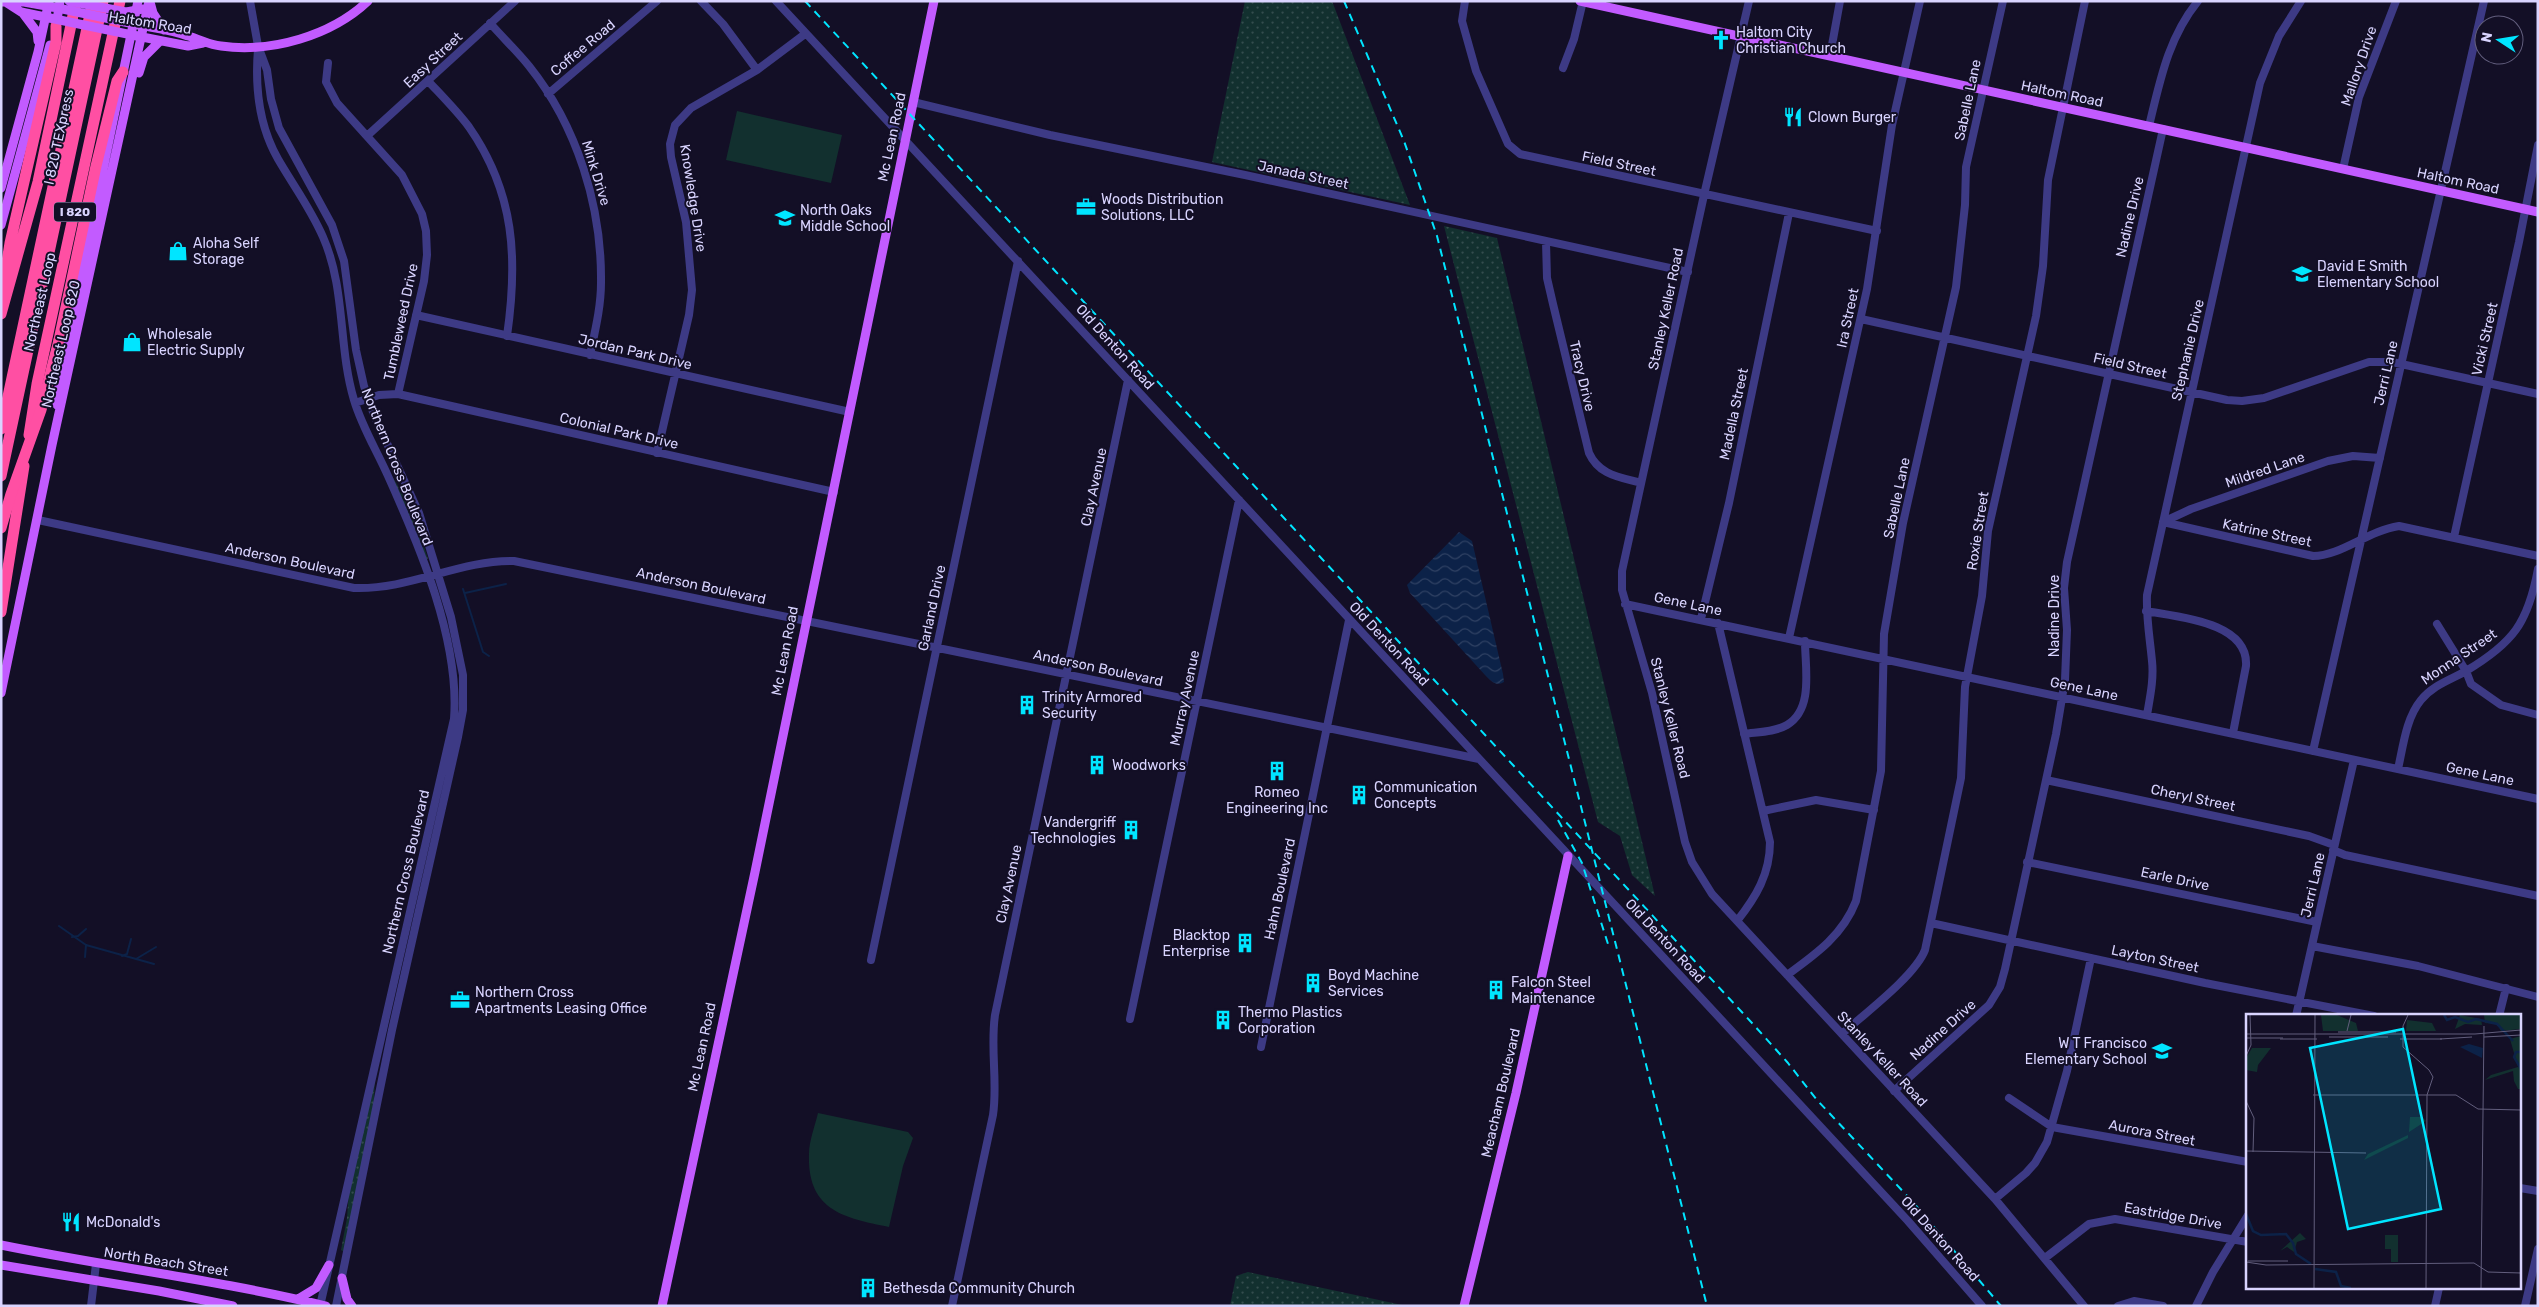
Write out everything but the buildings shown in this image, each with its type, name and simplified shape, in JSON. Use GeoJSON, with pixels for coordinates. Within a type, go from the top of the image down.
{"type":"FeatureCollection","features":[{"type":"Feature","properties":{"kind":"highway"},"geometry":{"type":"LineString","coordinates":[[1,314],[38,182],[76,1]]}},
{"type":"Feature","properties":{"kind":"highway","name":"I 820 TEXpress"},"geometry":{"type":"LineString","coordinates":[[1,429],[93,1]]}},
{"type":"Feature","properties":{"kind":"highway","name":"I 820 TEXpress"},"geometry":{"type":"LineString","coordinates":[[1,476],[103,1]]}},
{"type":"Feature","properties":{"kind":"highway","name":"Northeast Loop"},"geometry":{"type":"LineString","coordinates":[[1,612],[37,384],[120,1]]}},
{"type":"Feature","properties":{"kind":"highway"},"geometry":{"type":"LineString","coordinates":[[1,298],[10,243],[56,42],[51,20]]}},
{"type":"Feature","properties":{"kind":"highway"},"geometry":{"type":"LineString","coordinates":[[1,528],[40,410],[59,340],[96,166],[117,81],[123,72]]}},
{"type":"Feature","properties":{"kind":"main road","name":"Haltom Road"},"geometry":{"type":"LineString","coordinates":[[4,2],[24,1],[52,4],[189,36],[204,43],[237,48],[291,41],[331,28],[352,15],[368,1]]}},
{"type":"Feature","properties":{"kind":"main road"},"geometry":{"type":"LineString","coordinates":[[69,1],[126,12],[145,3]]}},
{"type":"Feature","properties":{"kind":"main road","name":"Mc Lean Road"},"geometry":{"type":"LineString","coordinates":[[662,1306],[755,872],[805,620],[834,492],[934,1]]}},
{"type":"Feature","properties":{"kind":"main road","name":"Haltom Road"},"geometry":{"type":"LineString","coordinates":[[1582,1],[2538,212]]}},
{"type":"Feature","properties":{"kind":"main road","name":"Haltom Road"},"geometry":{"type":"LineString","coordinates":[[4,2],[21,12],[51,20],[188,46],[204,43]]}},
{"type":"Feature","properties":{"kind":"main road"},"geometry":{"type":"LineString","coordinates":[[145,3],[164,30]]}},
{"type":"Feature","properties":{"kind":"main road"},"geometry":{"type":"LineString","coordinates":[[52,445],[60,376],[123,72],[145,3]]}},
{"type":"Feature","properties":{"kind":"main road","name":"Northeast Loop 820"},"geometry":{"type":"LineString","coordinates":[[1,692],[52,445],[120,140],[145,3]]}},
{"type":"Feature","properties":{"kind":"main road"},"geometry":{"type":"LineString","coordinates":[[1,225],[51,20],[52,4]]}},
{"type":"Feature","properties":{"kind":"main road"},"geometry":{"type":"LineString","coordinates":[[1,188],[38,52],[51,20],[52,4]]}},
{"type":"Feature","properties":{"kind":"main road"},"geometry":{"type":"LineString","coordinates":[[21,12],[37,32],[38,52]]}},
{"type":"Feature","properties":{"kind":"main road"},"geometry":{"type":"LineString","coordinates":[[120,140],[125,135],[128,126],[144,57],[160,41]]}},
{"type":"Feature","properties":{"kind":"main road","name":"Meacham Boulevard"},"geometry":{"type":"LineString","coordinates":[[1464,1306],[1514,1100],[1568,856]]}},
{"type":"Feature","properties":{"kind":"main road","name":"North Beach Street"},"geometry":{"type":"LineString","coordinates":[[1,1245],[96,1264],[165,1274],[322,1305]]}},
{"type":"Feature","properties":{"kind":"main road"},"geometry":{"type":"LineString","coordinates":[[1,1265],[94,1282],[159,1291],[233,1306]]}},
{"type":"Feature","properties":{"kind":"main road"},"geometry":{"type":"LineString","coordinates":[[298,1299],[316,1288],[329,1265]]}},
{"type":"Feature","properties":{"kind":"main road"},"geometry":{"type":"LineString","coordinates":[[342,1278],[347,1299],[352,1306]]}},
{"type":"Feature","properties":{"kind":"street"},"geometry":{"type":"LineString","coordinates":[[250,1],[258,46]]}},
{"type":"Feature","properties":{"kind":"street","name":"Easy Street"},"geometry":{"type":"LineString","coordinates":[[368,136],[515,1]]}},
{"type":"Feature","properties":{"kind":"street","name":"Coffee Road"},"geometry":{"type":"LineString","coordinates":[[548,94],[657,1]]}},
{"type":"Feature","properties":{"kind":"street"},"geometry":{"type":"LineString","coordinates":[[701,1],[723,24],[758,70]]}},
{"type":"Feature","properties":{"kind":"street","name":"Old Denton Road"},"geometry":{"type":"LineString","coordinates":[[776,1],[1891,1203],[1982,1306]]}},
{"type":"Feature","properties":{"kind":"street","name":"Field Street"},"geometry":{"type":"LineString","coordinates":[[1465,1],[1462,21],[1465,37],[1480,80],[1512,149],[1526,157],[1877,231]]}},
{"type":"Feature","properties":{"kind":"street"},"geometry":{"type":"LineString","coordinates":[[1563,68],[1574,39],[1582,1]]}},
{"type":"Feature","properties":{"kind":"street","name":"Stanley Keller Road"},"geometry":{"type":"LineString","coordinates":[[1750,1],[1704,195],[1641,483],[1622,571],[1622,590],[1652,693],[1692,862],[1712,894],[1995,1199],[2084,1306]]}},
{"type":"Feature","properties":{"kind":"street"},"geometry":{"type":"LineString","coordinates":[[1830,56],[1840,1]]}},
{"type":"Feature","properties":{"kind":"street","name":"Ira Street"},"geometry":{"type":"LineString","coordinates":[[1789,638],[1861,320],[1877,231],[1892,125],[1920,1]]}},
{"type":"Feature","properties":{"kind":"street","name":"Sabelle Lane"},"geometry":{"type":"LineString","coordinates":[[1787,975],[1836,936],[1849,919],[1856,901],[1882,759],[1882,658],[1903,523],[1945,338],[1959,262],[1966,167],[2003,1]]}},
{"type":"Feature","properties":{"kind":"street","name":"Roxie Street"},"geometry":{"type":"LineString","coordinates":[[1842,1034],[1905,977],[1922,957],[1931,923],[1961,778],[1962,719],[1967,676],[1982,596],[1988,531],[2036,316],[2043,266],[2048,180],[2061,108],[2085,1]]}},
{"type":"Feature","properties":{"kind":"street"},"geometry":{"type":"LineString","coordinates":[[2149,126],[2170,47],[2179,27],[2198,1]]}},
{"type":"Feature","properties":{"kind":"street","name":"Stephanie Drive"},"geometry":{"type":"LineString","coordinates":[[2147,715],[2152,686],[2152,662],[2146,611],[2147,595],[2260,83],[2273,47],[2301,1]]}},
{"type":"Feature","properties":{"kind":"street","name":"Mallory Drive"},"geometry":{"type":"LineString","coordinates":[[2343,169],[2359,97],[2396,1]]}},
{"type":"Feature","properties":{"kind":"street","name":"Jerri Lane"},"geometry":{"type":"LineString","coordinates":[[2313,751],[2484,1]]}},
{"type":"Feature","properties":{"kind":"street","name":"Mink Drive"},"geometry":{"type":"LineString","coordinates":[[490,24],[529,66],[548,94],[569,131],[582,162],[595,210],[601,282],[596,327],[590,354]]}},
{"type":"Feature","properties":{"kind":"street","name":"Knowledge Drive"},"geometry":{"type":"LineString","coordinates":[[657,453],[689,315],[692,290],[686,222],[671,157],[672,134],[680,118],[691,108],[758,70],[805,34]]}},
{"type":"Feature","properties":{"kind":"street","name":"Northern Cross Boulevard"},"geometry":{"type":"LineString","coordinates":[[258,46],[267,70],[271,99],[279,128],[332,225],[344,261],[356,350],[368,398],[419,513],[460,653],[463,675],[463,710],[396,1016],[336,1306]]}},
{"type":"Feature","properties":{"kind":"street","name":"Northern Cross Boulevard"},"geometry":{"type":"LineString","coordinates":[[258,46],[256,76],[265,127],[277,157],[324,237],[334,271],[346,361],[355,402],[400,504],[428,577],[450,649],[454,672],[454,719],[329,1265],[322,1305]]}},
{"type":"Feature","properties":{"kind":"street","name":"Tumbleweed Drive"},"geometry":{"type":"LineString","coordinates":[[328,63],[326,82],[337,103],[402,175],[422,214],[426,231],[428,256],[398,394],[379,395],[355,402]]}},
{"type":"Feature","properties":{"kind":"street"},"geometry":{"type":"LineString","coordinates":[[428,81],[470,129],[490,163],[503,200],[509,223],[514,274],[507,336]]}},
{"type":"Feature","properties":{"kind":"street","name":"Janada Street"},"geometry":{"type":"LineString","coordinates":[[913,102],[1050,135],[1245,175],[1688,272]]}},
{"type":"Feature","properties":{"kind":"street","name":"Nadine Drive"},"geometry":{"type":"LineString","coordinates":[[1894,1091],[1989,1005],[2000,987],[2046,780],[2062,697],[2067,652],[2064,588],[2067,562],[2163,129]]}},
{"type":"Feature","properties":{"kind":"street","name":"Vicki Street"},"geometry":{"type":"LineString","coordinates":[[2454,537],[2526,210],[2538,145]]}},
{"type":"Feature","properties":{"kind":"street"},"geometry":{"type":"LineString","coordinates":[[305,202],[316,195]]}},
{"type":"Feature","properties":{"kind":"street","name":"Madella Street"},"geometry":{"type":"LineString","coordinates":[[1700,619],[1729,503],[1789,213]]}},
{"type":"Feature","properties":{"kind":"street","name":"Tracy Drive"},"geometry":{"type":"LineString","coordinates":[[1546,242],[1546,260],[1551,296],[1588,453],[1593,462],[1604,472],[1641,483]]}},
{"type":"Feature","properties":{"kind":"street","name":"Garland Drive"},"geometry":{"type":"LineString","coordinates":[[871,960],[1018,261]]}},
{"type":"Feature","properties":{"kind":"street","name":"Jordan Park Drive"},"geometry":{"type":"LineString","coordinates":[[416,315],[850,412]]}},
{"type":"Feature","properties":{"kind":"street","name":"Field Street"},"geometry":{"type":"LineString","coordinates":[[1861,320],[2192,392],[2242,401],[2264,398],[2369,362],[2401,364],[2538,394]]}},
{"type":"Feature","properties":{"kind":"street","name":"Clay Avenue"},"geometry":{"type":"LineString","coordinates":[[952,1306],[993,1115],[995,1015],[1128,380]]}},
{"type":"Feature","properties":{"kind":"street","name":"Colonial Park Drive"},"geometry":{"type":"LineString","coordinates":[[398,394],[834,492]]}},
{"type":"Feature","properties":{"kind":"street","name":"Mildred Lane"},"geometry":{"type":"LineString","coordinates":[[2163,522],[2191,509],[2328,461],[2353,456],[2380,458]]}},
{"type":"Feature","properties":{"kind":"street","name":"Murray Avenue"},"geometry":{"type":"LineString","coordinates":[[1130,1019],[1239,500]]}},
{"type":"Feature","properties":{"kind":"street","name":"Anderson Boulevard"},"geometry":{"type":"LineString","coordinates":[[38,520],[345,587],[383,588],[484,562],[514,561],[937,646],[1479,759]]}},
{"type":"Feature","properties":{"kind":"street","name":"Katrine Street"},"geometry":{"type":"LineString","coordinates":[[2163,522],[2313,556],[2334,553],[2362,537],[2385,528],[2398,526],[2538,556]]}},
{"type":"Feature","properties":{"kind":"street","name":"Monna Street"},"geometry":{"type":"LineString","coordinates":[[2398,769],[2405,737],[2419,701],[2440,684],[2466,671],[2501,645],[2520,627],[2530,606],[2538,569]]}},
{"type":"Feature","properties":{"kind":"street","name":"Gene Lane"},"geometry":{"type":"LineString","coordinates":[[1626,604],[2538,799]]}},
{"type":"Feature","properties":{"kind":"street"},"geometry":{"type":"LineString","coordinates":[[2146,611],[2212,626],[2242,644],[2247,657],[2233,734]]}},
{"type":"Feature","properties":{"kind":"street","name":"Hahn Boulevard"},"geometry":{"type":"LineString","coordinates":[[1261,1047],[1349,620]]}},
{"type":"Feature","properties":{"kind":"street"},"geometry":{"type":"LineString","coordinates":[[1718,623],[1770,842],[1768,870],[1754,900],[1737,921]]}},
{"type":"Feature","properties":{"kind":"street"},"geometry":{"type":"LineString","coordinates":[[2437,624],[2466,671],[2471,684],[2501,705],[2538,714]]}},
{"type":"Feature","properties":{"kind":"street"},"geometry":{"type":"LineString","coordinates":[[1744,734],[1778,729],[1787,725],[1799,713],[1806,696],[1805,641]]}},
{"type":"Feature","properties":{"kind":"street","name":"Jerri Lane"},"geometry":{"type":"LineString","coordinates":[[2297,1014],[2354,760]]}},
{"type":"Feature","properties":{"kind":"street","name":"Cheryl Street"},"geometry":{"type":"LineString","coordinates":[[2046,780],[2308,836],[2345,855],[2538,896]]}},
{"type":"Feature","properties":{"kind":"street"},"geometry":{"type":"LineString","coordinates":[[1763,811],[1816,800],[1874,810]]}},
{"type":"Feature","properties":{"kind":"street","name":"Earle Drive"},"geometry":{"type":"LineString","coordinates":[[2027,862],[2317,922]]}},
{"type":"Feature","properties":{"kind":"street","name":"Layton Street"},"geometry":{"type":"LineString","coordinates":[[1931,923],[2364,1014]]}},
{"type":"Feature","properties":{"kind":"street"},"geometry":{"type":"LineString","coordinates":[[2312,946],[2418,966],[2538,998]]}},
{"type":"Feature","properties":{"kind":"street"},"geometry":{"type":"LineString","coordinates":[[1995,1199],[2035,1163],[2047,1142],[2067,1071],[2091,958]]}},
{"type":"Feature","properties":{"kind":"street"},"geometry":{"type":"LineString","coordinates":[[2500,1014],[2506,988]]}},
{"type":"Feature","properties":{"kind":"street"},"geometry":{"type":"LineString","coordinates":[[386,1014],[396,1016]]}},
{"type":"Feature","properties":{"kind":"street"},"geometry":{"type":"LineString","coordinates":[[2009,1098],[2052,1127]]}},
{"type":"Feature","properties":{"kind":"street","name":"Aurora Street"},"geometry":{"type":"LineString","coordinates":[[2052,1127],[2246,1162]]}},
{"type":"Feature","properties":{"kind":"street"},"geometry":{"type":"LineString","coordinates":[[2522,1188],[2538,1191]]}},
{"type":"Feature","properties":{"kind":"street"},"geometry":{"type":"LineString","coordinates":[[2196,1306],[2246,1218]]}},
{"type":"Feature","properties":{"kind":"street","name":"Eastridge Drive"},"geometry":{"type":"LineString","coordinates":[[2045,1258],[2089,1224],[2115,1219],[2246,1242]]}},
{"type":"Feature","properties":{"kind":"street"},"geometry":{"type":"LineString","coordinates":[[2525,1306],[2538,1249]]}},
{"type":"Feature","properties":{"kind":"street"},"geometry":{"type":"LineString","coordinates":[[91,1306],[96,1264]]}},
{"type":"Feature","properties":{"kind":"street"},"geometry":{"type":"LineString","coordinates":[[2435,1306],[2439,1290]]}},
{"type":"Feature","properties":{"kind":"street"},"geometry":{"type":"LineString","coordinates":[[2118,1306],[2134,1301],[2163,1306]]}},
{"type":"Feature","properties":{"kind":"green space"},"geometry":{"type":"Polygon","coordinates":[[[1245,1],[1332,1],[1410,205],[1212,162],[1245,1]]]}},
{"type":"Feature","properties":{"kind":"green space"},"geometry":{"type":"Polygon","coordinates":[[[737,111],[842,135],[831,183],[726,160],[737,111]]]}},
{"type":"Feature","properties":{"kind":"green space"},"geometry":{"type":"Polygon","coordinates":[[[1444,226],[1497,238],[1655,896],[1632,875],[1620,836],[1598,822],[1444,226]]]}},
{"type":"Feature","properties":{"kind":"green space"},"geometry":{"type":"Polygon","coordinates":[[[392,476],[411,507],[428,559],[426,559],[392,476]]]}},
{"type":"Feature","properties":{"kind":"green space"},"geometry":{"type":"Polygon","coordinates":[[[375,1079],[374,1101],[344,1252],[341,1250],[347,1218],[349,1191],[375,1079]]]}},
{"type":"Feature","properties":{"kind":"green space"},"geometry":{"type":"Polygon","coordinates":[[[818,1113],[908,1132],[913,1138],[903,1166],[889,1227],[843,1215],[821,1199],[814,1188],[810,1173],[809,1149],[818,1113]]]}},
{"type":"Feature","properties":{"kind":"green space"},"geometry":{"type":"Polygon","coordinates":[[[1248,1272],[1407,1306],[1230,1306],[1236,1276],[1248,1272]]]}},
{"type":"Feature","properties":{"kind":"water"},"geometry":{"type":"Polygon","coordinates":[[[1459,532],[1472,541],[1503,674],[1504,682],[1498,684],[1485,675],[1410,593],[1407,585],[1459,532]]]}},
{"type":"Feature","properties":{"kind":"waterway"},"geometry":{"type":"LineString","coordinates":[[465,593],[506,584]]}},
{"type":"Feature","properties":{"kind":"waterway"},"geometry":{"type":"LineString","coordinates":[[463,589],[483,652],[489,656]]}},
{"type":"Feature","properties":{"kind":"waterway"},"geometry":{"type":"LineString","coordinates":[[59,926],[86,945],[154,964]]}},
{"type":"Feature","properties":{"kind":"waterway"},"geometry":{"type":"LineString","coordinates":[[72,937],[78,936],[86,929]]}},
{"type":"Feature","properties":{"kind":"waterway"},"geometry":{"type":"LineString","coordinates":[[122,956],[127,954],[131,939]]}},
{"type":"Feature","properties":{"kind":"waterway"},"geometry":{"type":"LineString","coordinates":[[85,957],[86,945]]}},
{"type":"Feature","properties":{"kind":"waterway"},"geometry":{"type":"LineString","coordinates":[[136,959],[156,947]]}},
{"type":"Feature","properties":{"kind":"railway"},"geometry":{"type":"LineString","coordinates":[[805,1],[1752,1023],[1788,1063],[1817,1100],[1912,1201],[2001,1306]]}},
{"type":"Feature","properties":{"kind":"railway"},"geometry":{"type":"LineString","coordinates":[[1344,1],[1404,141],[1437,236],[1707,1306]]}},
{"type":"Feature","properties":{"kind":"railway"},"geometry":{"type":"LineString","coordinates":[[1558,820],[1582,863],[1609,947]]}},
{"type":"Feature","properties":{"kind":"place","name":"Haltom City Christian Church"},"geometry":{"type":"Point","coordinates":[1721,40]}},
{"type":"Feature","properties":{"kind":"place","name":"Clown Burger"},"geometry":{"type":"Point","coordinates":[1793,117]}},
{"type":"Feature","properties":{"kind":"place","name":"Woods Distribution Solutions, LLC"},"geometry":{"type":"Point","coordinates":[1086,207]}},
{"type":"Feature","properties":{"kind":"place","name":"North Oaks Middle School"},"geometry":{"type":"Point","coordinates":[785,218]}},
{"type":"Feature","properties":{"kind":"place","name":"Aloha Self Storage"},"geometry":{"type":"Point","coordinates":[178,251]}},
{"type":"Feature","properties":{"kind":"place","name":"David E Smith Elementary School"},"geometry":{"type":"Point","coordinates":[2302,274]}},
{"type":"Feature","properties":{"kind":"place","name":"Wholesale Electric Supply"},"geometry":{"type":"Point","coordinates":[132,342]}},
{"type":"Feature","properties":{"kind":"place","name":"Trinity Armored Security"},"geometry":{"type":"Point","coordinates":[1027,705]}},
{"type":"Feature","properties":{"kind":"place","name":"Woodworks"},"geometry":{"type":"Point","coordinates":[1097,765]}},
{"type":"Feature","properties":{"kind":"place","name":"Romeo Engineering Inc"},"geometry":{"type":"Point","coordinates":[1277,771]}},
{"type":"Feature","properties":{"kind":"place","name":"Communication Concepts"},"geometry":{"type":"Point","coordinates":[1359,795]}},
{"type":"Feature","properties":{"kind":"place","name":"Vandergriff Technologies"},"geometry":{"type":"Point","coordinates":[1131,830]}},
{"type":"Feature","properties":{"kind":"place","name":"Blacktop Enterprise"},"geometry":{"type":"Point","coordinates":[1245,943]}},
{"type":"Feature","properties":{"kind":"place","name":"Boyd Machine Services"},"geometry":{"type":"Point","coordinates":[1313,983]}},
{"type":"Feature","properties":{"kind":"place","name":"Falcon Steel Maintenance"},"geometry":{"type":"Point","coordinates":[1496,990]}},
{"type":"Feature","properties":{"kind":"place","name":"Northern Cross Apartments Leasing Office"},"geometry":{"type":"Point","coordinates":[460,1000]}},
{"type":"Feature","properties":{"kind":"place","name":"Thermo Plastics Corporation"},"geometry":{"type":"Point","coordinates":[1223,1020]}},
{"type":"Feature","properties":{"kind":"place","name":"W T Francisco Elementary School"},"geometry":{"type":"Point","coordinates":[2162,1051]}},
{"type":"Feature","properties":{"kind":"place","name":"McDonald's"},"geometry":{"type":"Point","coordinates":[71,1222]}},
{"type":"Feature","properties":{"kind":"place","name":"Bethesda Community Church"},"geometry":{"type":"Point","coordinates":[868,1288]}}]}
